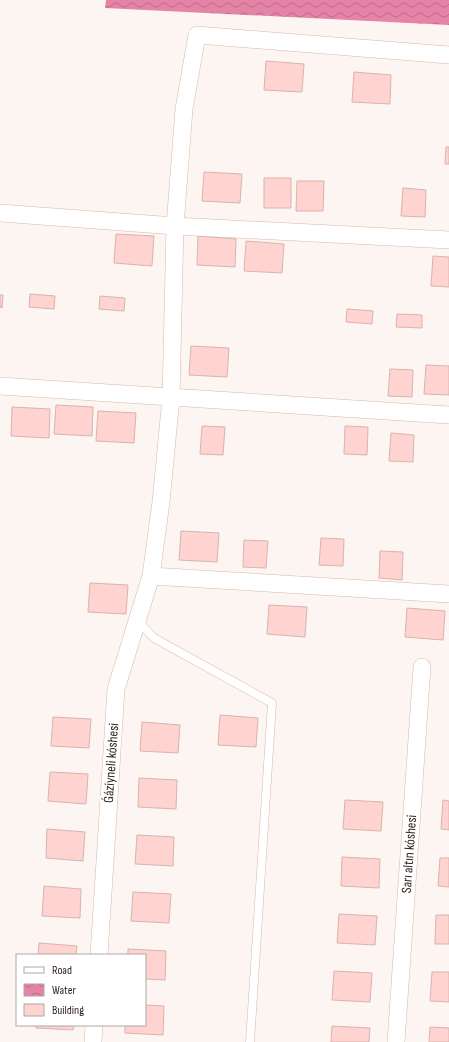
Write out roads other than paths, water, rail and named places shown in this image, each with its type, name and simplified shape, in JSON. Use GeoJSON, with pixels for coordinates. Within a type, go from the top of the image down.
{"type":"FeatureCollection","features":[{"type":"Feature","properties":{"kind":"street","name":"Ǵáziyneli kóshesi"},"geometry":{"type":"LineString","coordinates":[[99,954],[116,689],[151,576],[161,502],[171,398],[175,226],[184,109],[197,35],[449,55]]}},
{"type":"Feature","properties":{"kind":"street"},"geometry":{"type":"LineString","coordinates":[[0,213],[175,226],[449,240]]}},
{"type":"Feature","properties":{"kind":"street"},"geometry":{"type":"LineString","coordinates":[[0,386],[449,415]]}},
{"type":"Feature","properties":{"kind":"street"},"geometry":{"type":"LineString","coordinates":[[151,576],[449,594]]}},
{"type":"Feature","properties":{"kind":"street","name":"Sarı altın kóshesi"},"geometry":{"type":"LineString","coordinates":[[396,1042],[422,666]]}},
{"type":"Feature","properties":{"kind":"street"},"geometry":{"type":"LineString","coordinates":[[93,1042],[94,1026]]}},
{"type":"Feature","properties":{"kind":"lane"},"geometry":{"type":"LineString","coordinates":[[137,620],[154,638],[272,702],[250,1042]]}},
{"type":"Feature","properties":{"kind":"water"},"geometry":{"type":"Polygon","coordinates":[[[106,0],[449,0],[449,25],[105,8],[106,0]]]}}]}
